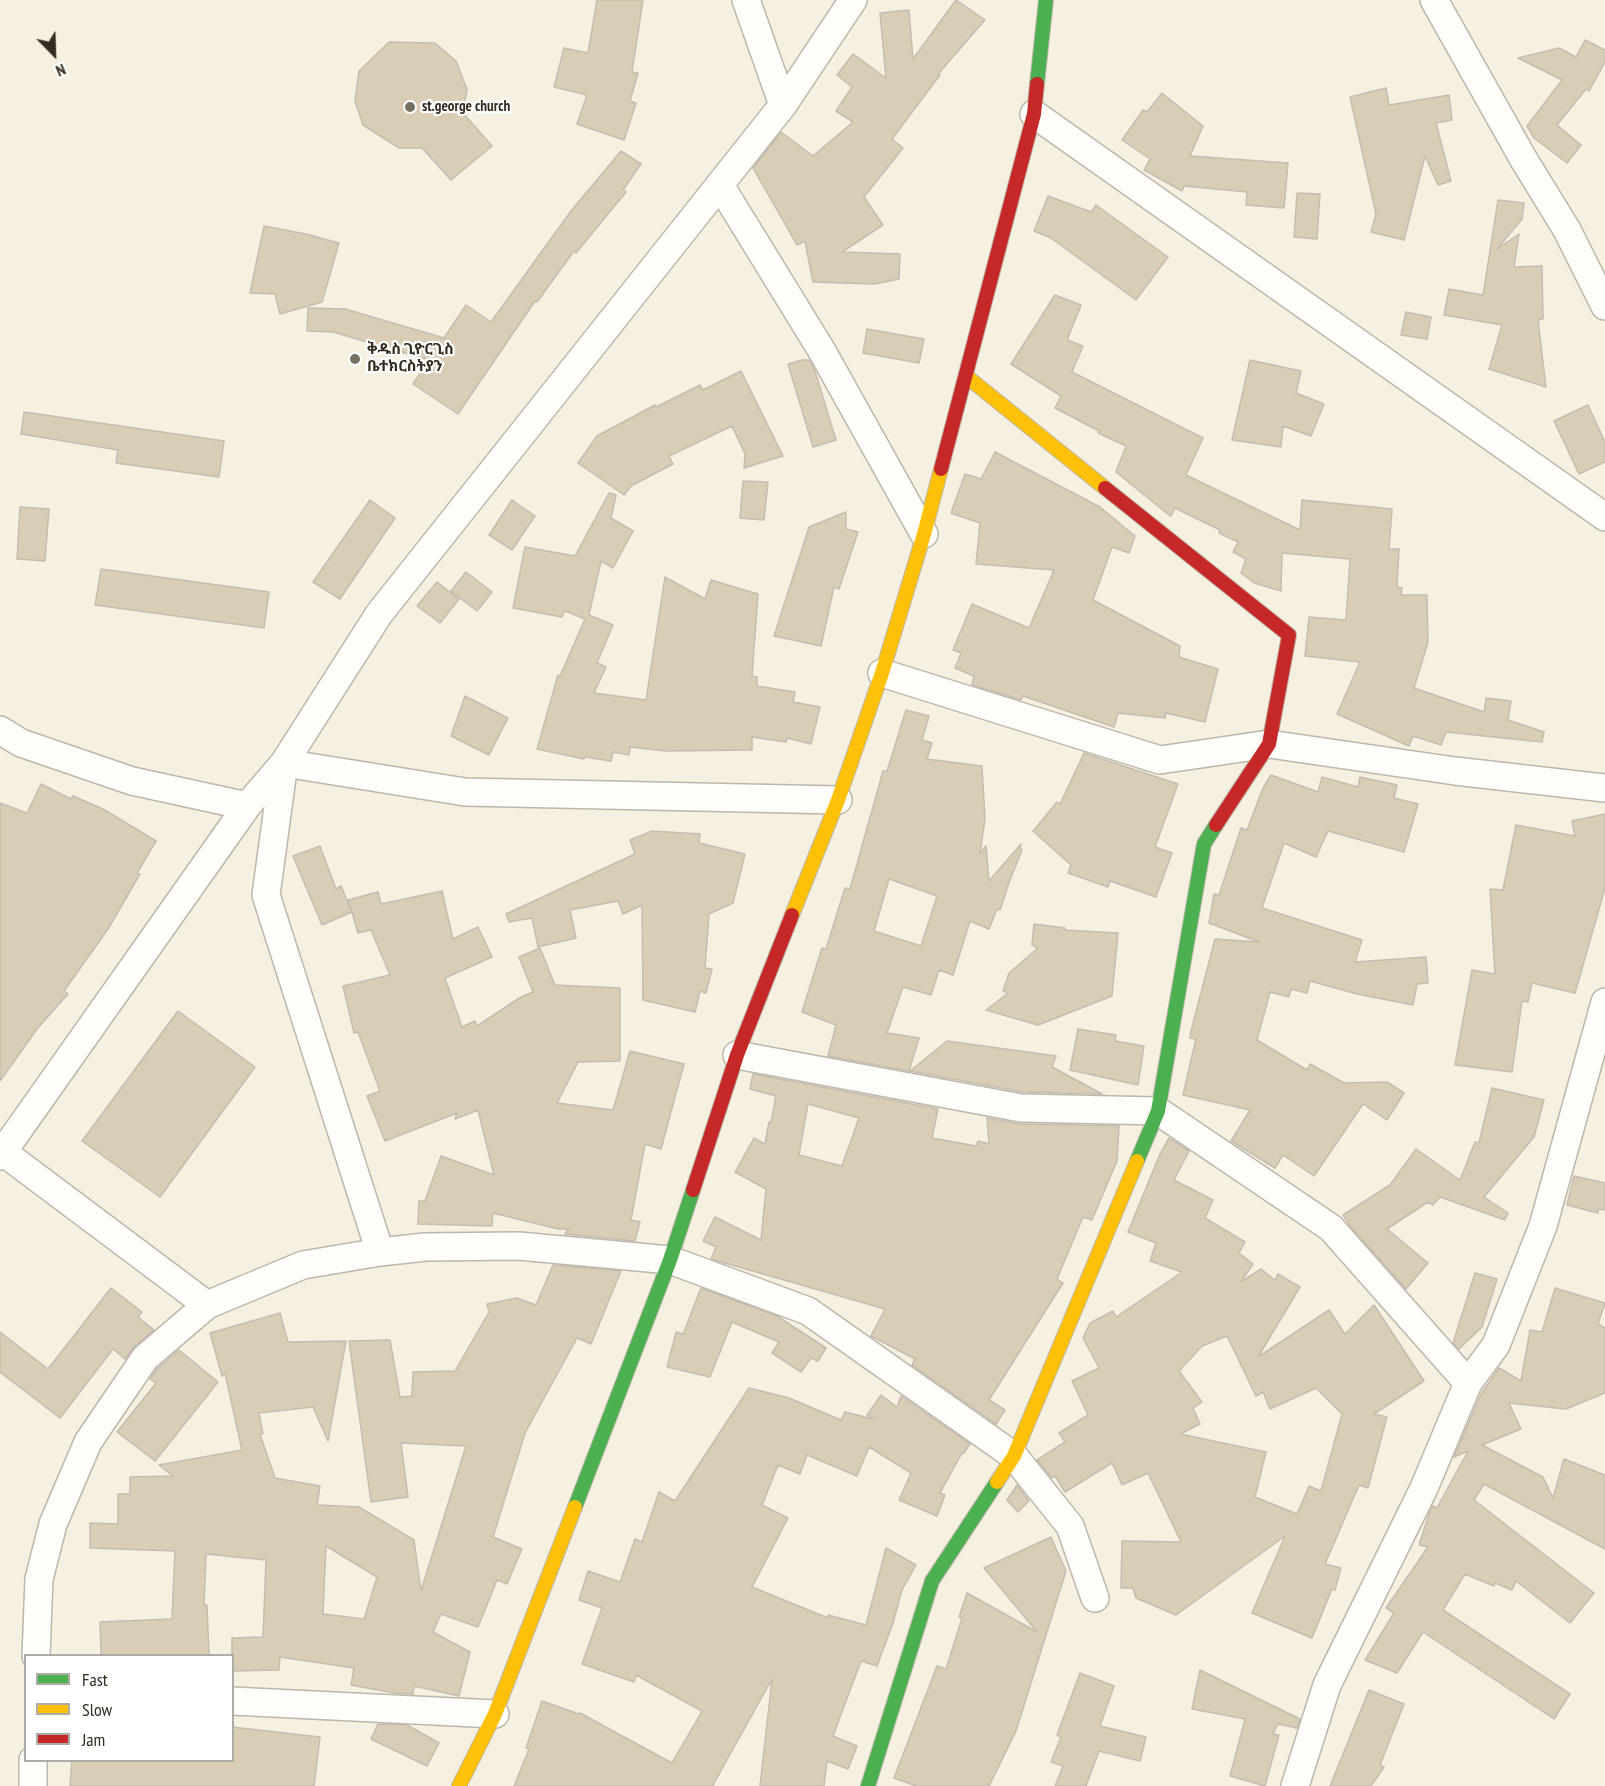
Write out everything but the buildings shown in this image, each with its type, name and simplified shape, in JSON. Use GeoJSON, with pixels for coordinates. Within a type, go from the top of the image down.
{"type":"FeatureCollection","features":[{"type":"Feature","properties":{"kind":"street"},"geometry":{"type":"LineString","coordinates":[[746,0],[783,105]]}},
{"type":"Feature","properties":{"kind":"street"},"geometry":{"type":"LineString","coordinates":[[207,1305],[2,1154],[247,806],[284,763],[379,614],[783,105],[853,0]]}},
{"type":"Feature","properties":{"kind":"street"},"geometry":{"type":"LineString","coordinates":[[459,1786],[495,1714],[670,1260],[737,1055],[838,800],[882,673],[924,534],[1034,114],[1046,0]]}},
{"type":"Feature","properties":{"kind":"street"},"geometry":{"type":"LineString","coordinates":[[1434,0],[1524,160],[1567,230],[1605,306]]}},
{"type":"Feature","properties":{"kind":"street"},"geometry":{"type":"LineString","coordinates":[[1034,114],[1605,517]]}},
{"type":"Feature","properties":{"kind":"street"},"geometry":{"type":"LineString","coordinates":[[720,185],[822,351],[924,534]]}},
{"type":"Feature","properties":{"kind":"street"},"geometry":{"type":"LineString","coordinates":[[868,1786],[932,1581],[1014,1456],[1158,1111],[1204,844],[1269,744],[1289,635],[966,376]]}},
{"type":"Feature","properties":{"kind":"street"},"geometry":{"type":"LineString","coordinates":[[882,673],[1160,760],[1269,744],[1455,771],[1605,788]]}},
{"type":"Feature","properties":{"kind":"street"},"geometry":{"type":"LineString","coordinates":[[0,730],[21,743],[132,781],[247,806]]}},
{"type":"Feature","properties":{"kind":"street"},"geometry":{"type":"LineString","coordinates":[[284,763],[465,792],[838,800]]}},
{"type":"Feature","properties":{"kind":"street"},"geometry":{"type":"LineString","coordinates":[[284,763],[266,895],[380,1252]]}},
{"type":"Feature","properties":{"kind":"street"},"geometry":{"type":"LineString","coordinates":[[1294,1786],[1327,1685],[1424,1488],[1468,1383],[1496,1345],[1543,1226],[1605,1002]]}},
{"type":"Feature","properties":{"kind":"street"},"geometry":{"type":"LineString","coordinates":[[737,1055],[1021,1108],[1158,1111],[1331,1228],[1468,1383]]}},
{"type":"Feature","properties":{"kind":"street"},"geometry":{"type":"LineString","coordinates":[[36,1654],[39,1579],[52,1524],[88,1442],[145,1358],[207,1305],[303,1265],[425,1247],[519,1246],[670,1260],[808,1311],[1014,1456],[1070,1526],[1095,1598]]}},
{"type":"Feature","properties":{"kind":"street"},"geometry":{"type":"LineString","coordinates":[[234,1701],[495,1714]]}},
{"type":"Feature","properties":{"kind":"street"},"geometry":{"type":"LineString","coordinates":[[33,1762],[33,1786]]}},
{"type":"Feature","properties":{"kind":"traffic: fast"},"geometry":{"type":"LineString","coordinates":[[1037,84],[1046,0]]}},
{"type":"Feature","properties":{"kind":"traffic: fast"},"geometry":{"type":"LineString","coordinates":[[1137,1161],[1158,1111],[1204,844],[1216,825]]}},
{"type":"Feature","properties":{"kind":"traffic: fast"},"geometry":{"type":"LineString","coordinates":[[575,1507],[670,1260],[693,1190]]}},
{"type":"Feature","properties":{"kind":"traffic: fast"},"geometry":{"type":"LineString","coordinates":[[868,1786],[932,1581],[997,1482]]}},
{"type":"Feature","properties":{"kind":"traffic: slow"},"geometry":{"type":"LineString","coordinates":[[966,376],[1105,488]]}},
{"type":"Feature","properties":{"kind":"traffic: slow"},"geometry":{"type":"LineString","coordinates":[[792,915],[838,800],[882,673],[941,469]]}},
{"type":"Feature","properties":{"kind":"traffic: slow"},"geometry":{"type":"LineString","coordinates":[[997,1482],[1014,1456],[1137,1161]]}},
{"type":"Feature","properties":{"kind":"traffic: slow"},"geometry":{"type":"LineString","coordinates":[[459,1786],[495,1714],[575,1507]]}},
{"type":"Feature","properties":{"kind":"traffic: jam"},"geometry":{"type":"LineString","coordinates":[[941,469],[1034,114],[1037,84]]}},
{"type":"Feature","properties":{"kind":"traffic: jam"},"geometry":{"type":"LineString","coordinates":[[1105,488],[1289,635],[1269,744],[1216,825]]}},
{"type":"Feature","properties":{"kind":"traffic: jam"},"geometry":{"type":"LineString","coordinates":[[693,1190],[737,1055],[792,915]]}},
{"type":"Feature","properties":{"kind":"place","name":"st.george church"},"geometry":{"type":"Point","coordinates":[410,107]}},
{"type":"Feature","properties":{"kind":"place","name":"ቅዱስ ጊዮርጊስ ቤተክርስትያን"},"geometry":{"type":"Point","coordinates":[355,359]}}]}
